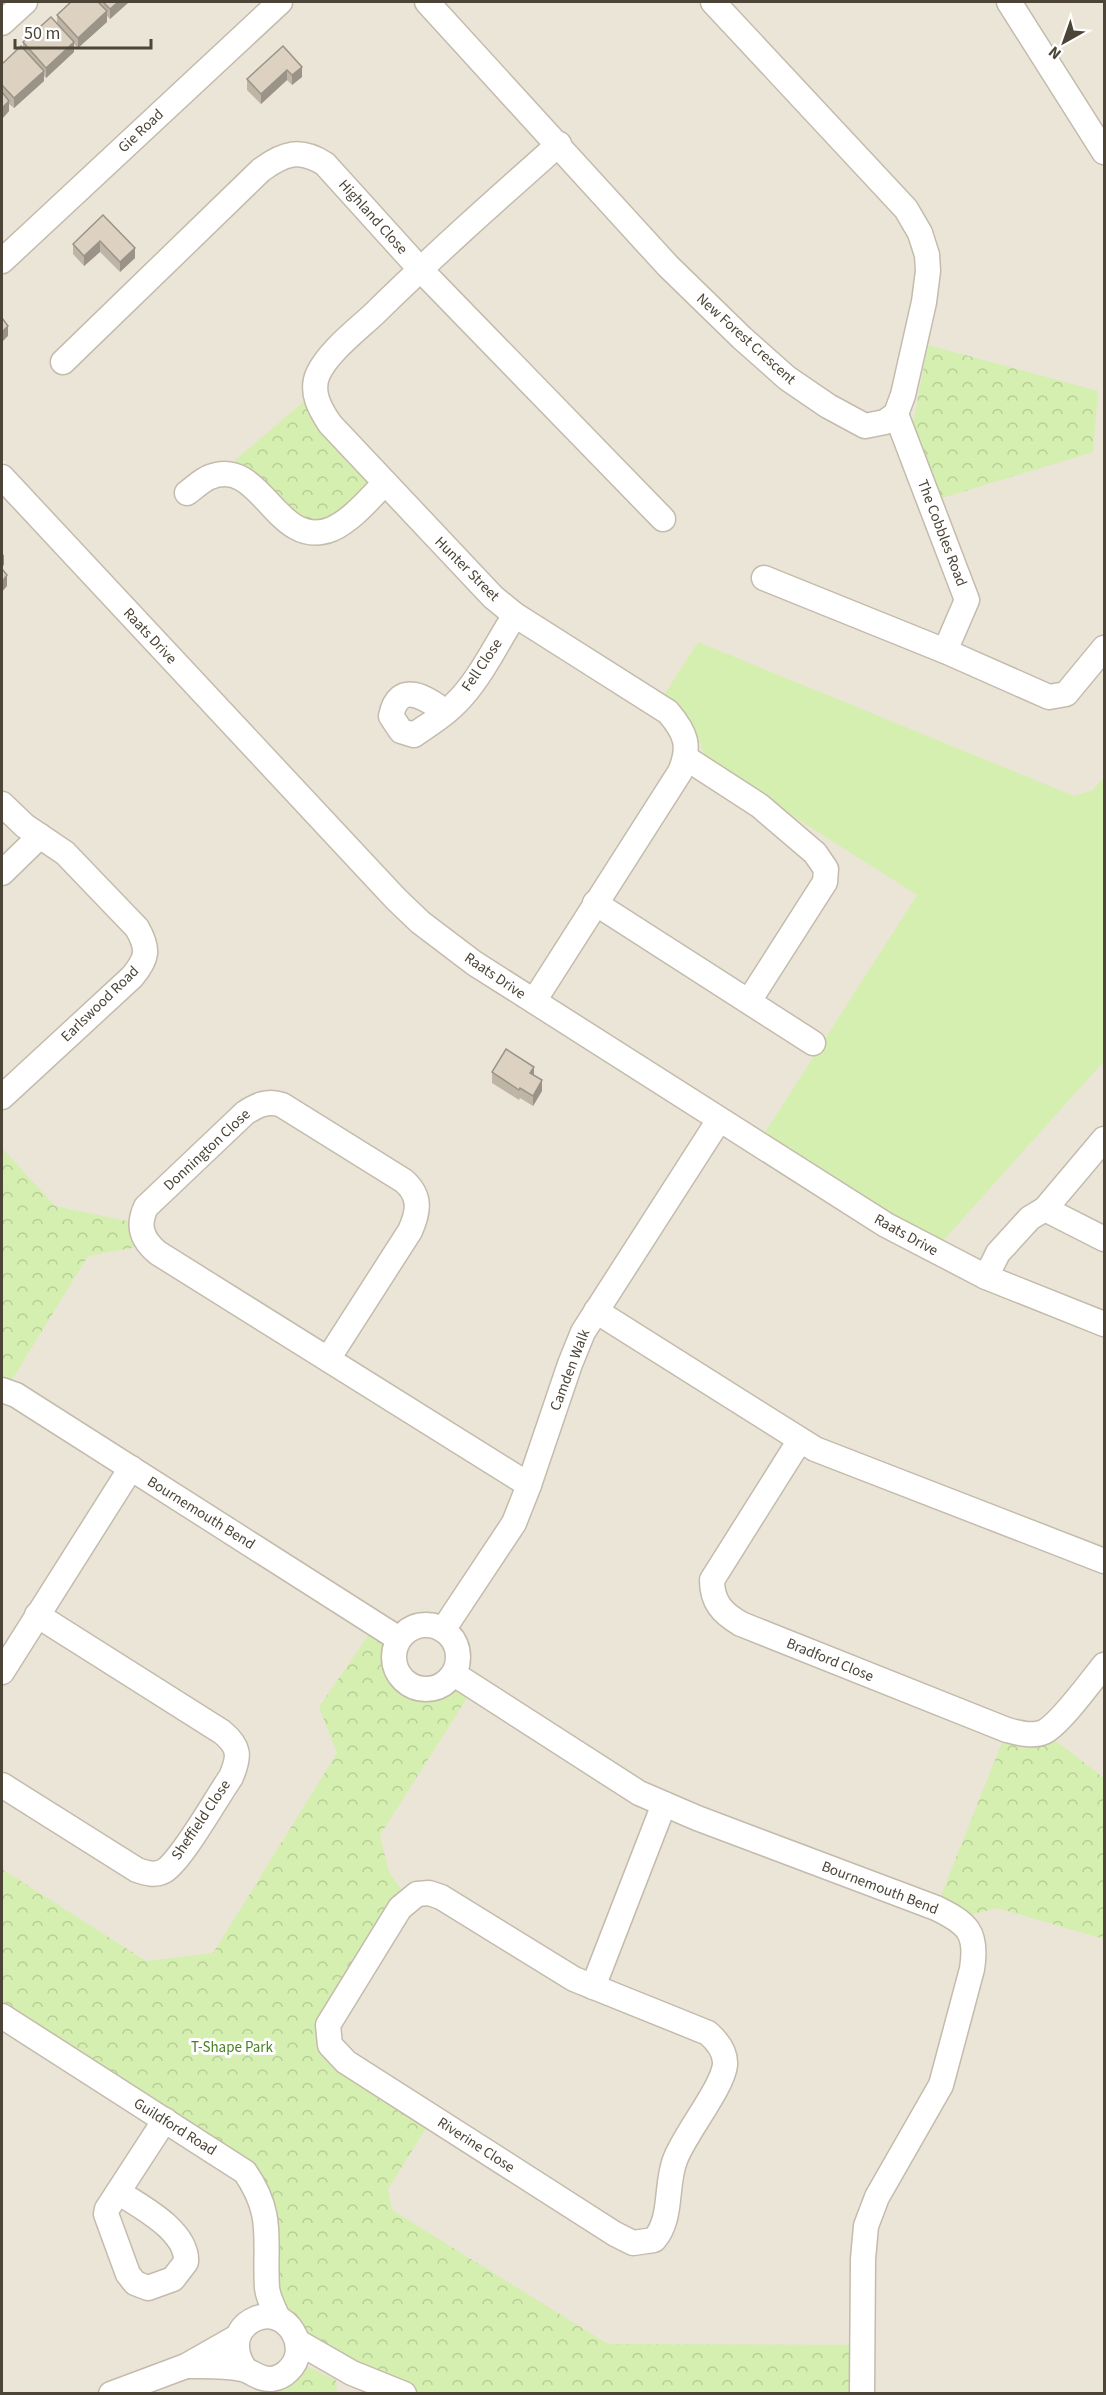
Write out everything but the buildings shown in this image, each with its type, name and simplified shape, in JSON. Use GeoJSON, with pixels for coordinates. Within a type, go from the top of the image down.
{"type":"FeatureCollection","features":[{"type":"Feature","properties":{"kind":"street"},"geometry":{"type":"LineString","coordinates":[[2,23],[26,2]]}},
{"type":"Feature","properties":{"kind":"street","name":"Gie Road"},"geometry":{"type":"LineString","coordinates":[[2,261],[280,2]]}},
{"type":"Feature","properties":{"kind":"street","name":"New Forest Crescent"},"geometry":{"type":"LineString","coordinates":[[427,2],[668,266],[787,378],[858,424],[872,426],[885,422],[896,414]]}},
{"type":"Feature","properties":{"kind":"street"},"geometry":{"type":"LineString","coordinates":[[713,2],[906,209],[920,232],[927,255],[928,271],[915,345],[896,414]]}},
{"type":"Feature","properties":{"kind":"street"},"geometry":{"type":"LineString","coordinates":[[1009,2],[1104,152]]}},
{"type":"Feature","properties":{"kind":"street","name":"Hunter Street"},"geometry":{"type":"LineString","coordinates":[[558,144],[420,269],[341,345],[318,375],[315,387],[317,402],[330,424],[384,484],[493,597],[515,615],[668,712],[682,729],[686,744],[686,758]]}},
{"type":"Feature","properties":{"kind":"street","name":"Highland Close"},"geometry":{"type":"LineString","coordinates":[[63,362],[261,170],[284,156],[298,153],[312,156],[325,164],[420,269],[663,519]]}},
{"type":"Feature","properties":{"kind":"street","name":"The Cobbles Road"},"geometry":{"type":"LineString","coordinates":[[896,414],[967,600],[945,651]]}},
{"type":"Feature","properties":{"kind":"street"},"geometry":{"type":"LineString","coordinates":[[187,493],[210,477],[227,474],[238,476],[249,483],[295,528],[320,533],[350,517],[384,484]]}},
{"type":"Feature","properties":{"kind":"street","name":"Raats Drive"},"geometry":{"type":"LineString","coordinates":[[2,477],[396,899],[447,943],[719,1120],[886,1225],[986,1277],[1104,1324]]}},
{"type":"Feature","properties":{"kind":"street"},"geometry":{"type":"LineString","coordinates":[[764,578],[945,651],[1049,697],[1066,694],[1104,648]]}},
{"type":"Feature","properties":{"kind":"street","name":"Fell Close"},"geometry":{"type":"LineString","coordinates":[[446,711],[455,704],[471,684],[515,615]]}},
{"type":"Feature","properties":{"kind":"street"},"geometry":{"type":"LineString","coordinates":[[534,1001],[680,772],[686,758],[760,806],[815,853],[826,869],[825,882],[749,1001]]}},
{"type":"Feature","properties":{"kind":"street","name":"Earlswood Road"},"geometry":{"type":"LineString","coordinates":[[2,804],[25,826],[65,853],[137,928],[145,942],[146,954],[132,977],[2,1097]]}},
{"type":"Feature","properties":{"kind":"street"},"geometry":{"type":"LineString","coordinates":[[2,873],[40,836]]}},
{"type":"Feature","properties":{"kind":"street"},"geometry":{"type":"LineString","coordinates":[[595,903],[813,1042]]}},
{"type":"Feature","properties":{"kind":"street","name":"Donnington Close"},"geometry":{"type":"LineString","coordinates":[[328,1359],[410,1231],[417,1214],[417,1197],[404,1181],[282,1105],[272,1102],[263,1104],[245,1113],[155,1198],[142,1215],[143,1236],[148,1245],[158,1253],[529,1485]]}},
{"type":"Feature","properties":{"kind":"street","name":"Camden Walk"},"geometry":{"type":"LineString","coordinates":[[443,1630],[514,1523],[583,1332],[719,1120]]}},
{"type":"Feature","properties":{"kind":"street"},"geometry":{"type":"LineString","coordinates":[[986,1277],[998,1253],[1030,1218],[1045,1209],[1104,1139]]}},
{"type":"Feature","properties":{"kind":"street"},"geometry":{"type":"LineString","coordinates":[[1045,1209],[1104,1239]]}},
{"type":"Feature","properties":{"kind":"street"},"geometry":{"type":"LineString","coordinates":[[596,1311],[815,1449],[1104,1561]]}},
{"type":"Feature","properties":{"kind":"street","name":"Bournemouth Bend"},"geometry":{"type":"LineString","coordinates":[[2,1390],[16,1395],[399,1639]]}},
{"type":"Feature","properties":{"kind":"street","name":"Bradford Close"},"geometry":{"type":"LineString","coordinates":[[800,1440],[712,1580],[712,1593],[716,1602],[730,1618],[940,1704],[1022,1734],[1044,1732],[1055,1724],[1104,1665]]}},
{"type":"Feature","properties":{"kind":"street"},"geometry":{"type":"LineString","coordinates":[[2,1672],[131,1468]]}},
{"type":"Feature","properties":{"kind":"street","name":"Sheffield Close"},"geometry":{"type":"LineString","coordinates":[[2,1785],[137,1870],[149,1874],[162,1872],[180,1855],[231,1777],[236,1765],[237,1753],[234,1742],[222,1732],[38,1615]]}},
{"type":"Feature","properties":{"kind":"street"},"geometry":{"type":"LineString","coordinates":[[430,1625],[443,1630],[452,1638],[457,1648],[458,1665],[454,1674],[439,1687],[423,1689],[411,1686],[397,1672],[394,1661],[399,1639],[414,1627],[430,1625]]}},
{"type":"Feature","properties":{"kind":"street","name":"Bournemouth Bend"},"geometry":{"type":"LineString","coordinates":[[454,1674],[639,1793],[936,1908],[964,1924],[972,1938],[975,1950],[972,1968],[941,2085],[877,2197],[866,2226],[863,2259],[862,2394]]}},
{"type":"Feature","properties":{"kind":"street"},"geometry":{"type":"LineString","coordinates":[[593,1987],[664,1804]]}},
{"type":"Feature","properties":{"kind":"street","name":"Riverine Close"},"geometry":{"type":"LineString","coordinates":[[429,1893],[441,1897],[555,1968],[593,1987],[708,2033],[723,2051],[725,2065],[719,2081],[682,2142],[674,2163],[662,2231],[654,2240],[645,2243],[633,2243],[615,2234],[346,2062],[330,2045],[327,2034],[332,2017],[400,1908],[417,1894],[429,1893]]}},
{"type":"Feature","properties":{"kind":"street","name":"Guildford Road"},"geometry":{"type":"LineString","coordinates":[[2,2016],[245,2172],[256,2188],[264,2208],[268,2229],[267,2290],[278,2318]]}},
{"type":"Feature","properties":{"kind":"street"},"geometry":{"type":"LineString","coordinates":[[118,2192],[165,2120]]}},
{"type":"Feature","properties":{"kind":"street","name":"Guildford Road"},"geometry":{"type":"LineString","coordinates":[[245,2329],[267,2290]]}},
{"type":"Feature","properties":{"kind":"street"},"geometry":{"type":"LineString","coordinates":[[111,2394],[186,2366],[263,2316],[278,2318],[292,2329],[298,2342],[298,2353],[292,2366],[281,2376],[272,2379],[253,2375],[245,2369],[238,2358],[245,2329]]}},
{"type":"Feature","properties":{"kind":"street"},"geometry":{"type":"LineString","coordinates":[[298,2342],[352,2373],[404,2394]]}},
{"type":"Feature","properties":{"kind":"street"},"geometry":{"type":"LineString","coordinates":[[186,2366],[222,2366],[245,2369]]}},
{"type":"Feature","properties":{"kind":"street"},"geometry":{"type":"LineString","coordinates":[[292,2366],[352,2373]]}},
{"type":"Feature","properties":{"kind":"shaded area"},"geometry":{"type":"Polygon","coordinates":[[[2,2],[1104,2],[1104,1314],[1008,1276],[917,1234],[486,959],[435,921],[402,890],[2,459],[2,2]]]}},
{"type":"Feature","properties":{"kind":"shaded area"},"geometry":{"type":"Polygon","coordinates":[[[2,477],[396,899],[886,1225],[1104,1324],[1104,2393],[2,2393],[2,477]]]}},
{"type":"Feature","properties":{"kind":"green space"},"geometry":{"type":"Polygon","coordinates":[[[928,345],[1098,391],[1093,452],[942,498],[913,424],[928,345]]]}},
{"type":"Feature","properties":{"kind":"green space"},"geometry":{"type":"Polygon","coordinates":[[[309,397],[383,482],[336,524],[290,524],[234,461],[309,397]]]}},
{"type":"Feature","properties":{"kind":"green space"},"geometry":{"type":"Polygon","coordinates":[[[698,642],[1074,796],[1093,790],[1104,777],[1104,1061],[933,1252],[759,1142],[917,895],[706,761],[691,724],[664,695],[698,642]]]}},
{"type":"Feature","properties":{"kind":"green space"},"geometry":{"type":"Polygon","coordinates":[[[2,1148],[55,1206],[141,1224],[148,1245],[88,1256],[5,1391],[2,1390],[2,1148]]]}},
{"type":"Feature","properties":{"kind":"green space","name":"T-Shape Park"},"geometry":{"type":"Polygon","coordinates":[[[376,1624],[399,1639],[395,1664],[401,1678],[406,1683],[423,1689],[449,1683],[474,1687],[380,1835],[389,1872],[408,1900],[328,2034],[433,2117],[388,2189],[392,2210],[608,2344],[862,2345],[862,2393],[404,2393],[278,2318],[256,2188],[2,2016],[2,1869],[146,1961],[213,1953],[337,1753],[319,1707],[376,1624]]]}},
{"type":"Feature","properties":{"kind":"green space"},"geometry":{"type":"Polygon","coordinates":[[[1007,1730],[1044,1732],[1104,1778],[1104,1939],[997,1908],[974,1914],[964,1925],[936,1908],[1007,1730]]]}},
{"type":"Feature","properties":{"kind":"green space"},"geometry":{"type":"Polygon","coordinates":[[[306,2366],[336,2380],[337,2393],[256,2394],[306,2366]]]}}]}
